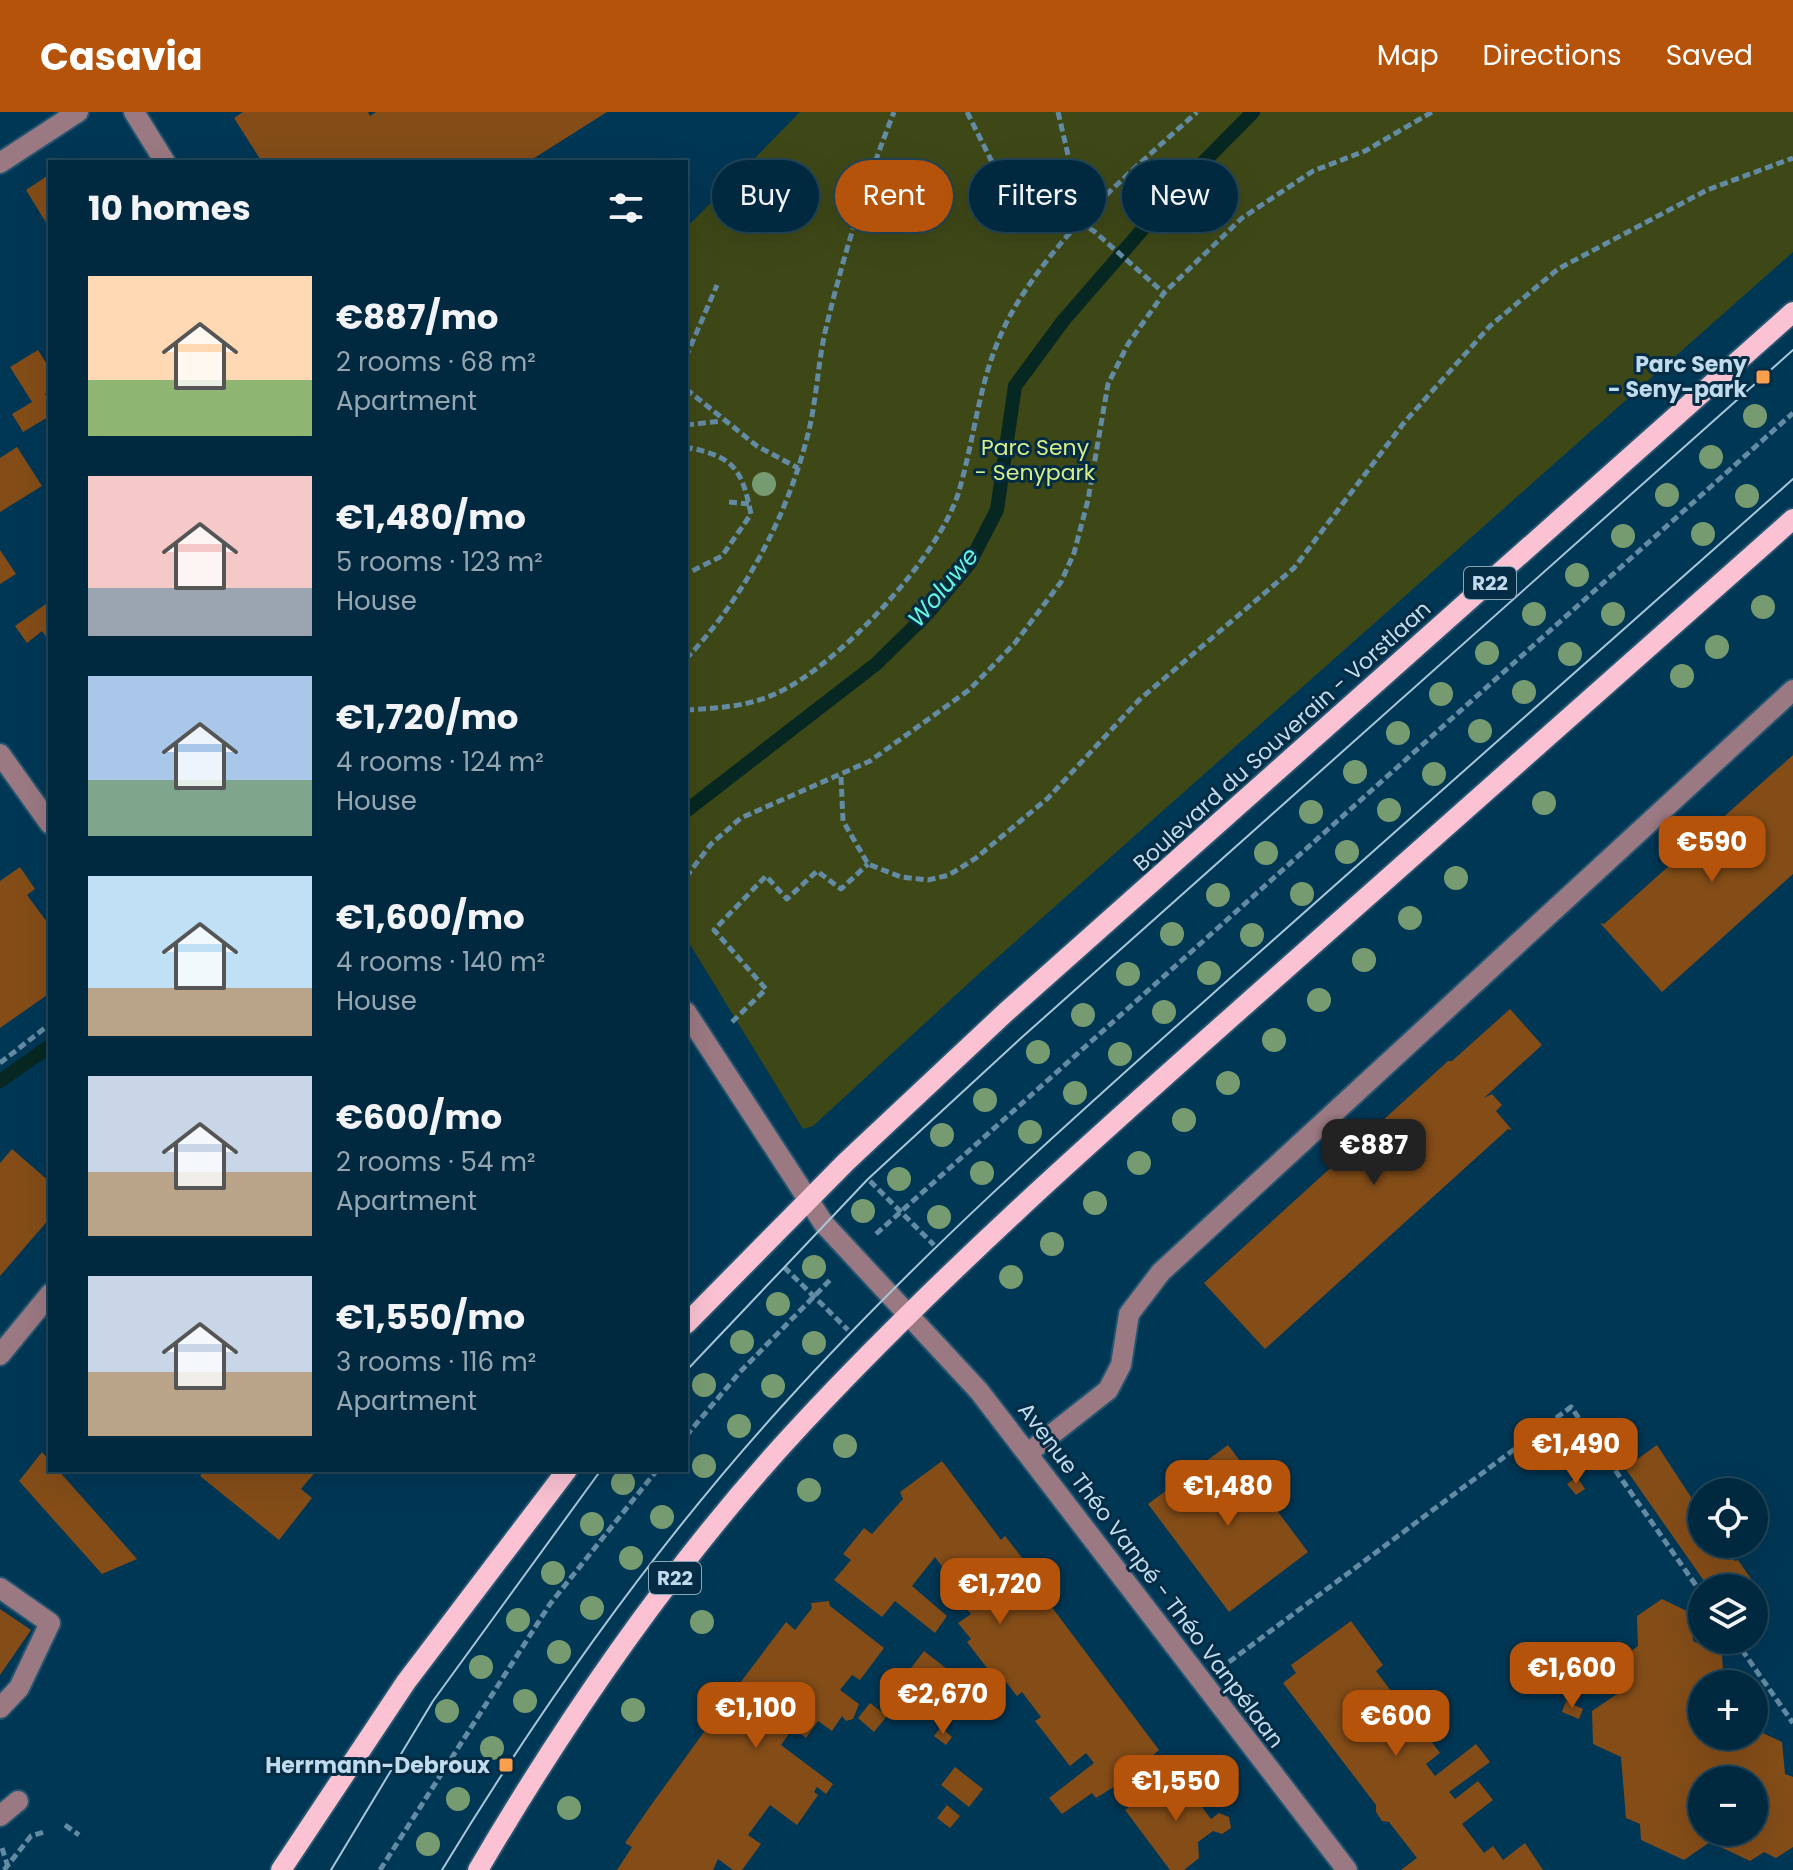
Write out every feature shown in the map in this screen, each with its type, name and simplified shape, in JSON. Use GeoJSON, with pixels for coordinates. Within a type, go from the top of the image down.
{"type":"FeatureCollection","features":[{"type":"Feature","properties":{"kind":"main road","name":"Boulevard du Souverain - Vorstlaan"},"geometry":{"type":"LineString","coordinates":[[688,1322],[846,1162],[1006,1012],[1793,312]]}},
{"type":"Feature","properties":{"kind":"main road","name":"R22"},"geometry":{"type":"LineString","coordinates":[[478,1870],[536,1772],[702,1540],[800,1426],[871,1352],[1096,1137],[1793,519]]}},
{"type":"Feature","properties":{"kind":"main road"},"geometry":{"type":"LineString","coordinates":[[281,1870],[413,1671],[565,1472]]}},
{"type":"Feature","properties":{"kind":"street"},"geometry":{"type":"LineString","coordinates":[[0,163],[78,112]]}},
{"type":"Feature","properties":{"kind":"street"},"geometry":{"type":"LineString","coordinates":[[134,112],[164,160]]}},
{"type":"Feature","properties":{"kind":"street"},"geometry":{"type":"LineString","coordinates":[[1028,1453],[1108,1390],[1121,1365],[1129,1314],[1161,1272],[1793,690]]}},
{"type":"Feature","properties":{"kind":"street"},"geometry":{"type":"LineString","coordinates":[[0,754],[48,821]]}},
{"type":"Feature","properties":{"kind":"street"},"geometry":{"type":"LineString","coordinates":[[688,1015],[807,1201],[853,1256],[910,1315]]}},
{"type":"Feature","properties":{"kind":"street"},"geometry":{"type":"LineString","coordinates":[[0,1355],[48,1296]]}},
{"type":"Feature","properties":{"kind":"street","name":"Avenue Théo Vanpé - Théo Vanpélaan"},"geometry":{"type":"LineString","coordinates":[[910,1315],[979,1391],[1028,1453],[1347,1870]]}},
{"type":"Feature","properties":{"kind":"street"},"geometry":{"type":"LineString","coordinates":[[0,1588],[50,1623],[19,1688],[0,1708]]}},
{"type":"Feature","properties":{"kind":"street"},"geometry":{"type":"LineString","coordinates":[[0,1816],[18,1801]]}},
{"type":"Feature","properties":{"kind":"path"},"geometry":{"type":"LineString","coordinates":[[688,657],[718,625],[768,542],[798,468],[810,428],[819,360],[851,226],[894,112]]}},
{"type":"Feature","properties":{"kind":"path"},"geometry":{"type":"LineString","coordinates":[[967,112],[991,160]]}},
{"type":"Feature","properties":{"kind":"path"},"geometry":{"type":"LineString","coordinates":[[1058,112],[1069,160]]}},
{"type":"Feature","properties":{"kind":"path"},"geometry":{"type":"LineString","coordinates":[[1106,194],[1197,112]]}},
{"type":"Feature","properties":{"kind":"path"},"geometry":{"type":"LineString","coordinates":[[688,874],[711,844],[741,818],[841,777],[931,721],[969,690],[1015,643],[1061,582],[1074,553],[1088,500],[1108,384],[1128,344],[1164,293],[1242,218],[1313,171],[1365,151],[1432,112]]}},
{"type":"Feature","properties":{"kind":"path"},"geometry":{"type":"LineString","coordinates":[[841,777],[843,821],[868,864],[901,877],[928,880],[949,875],[976,858],[1048,798],[1139,700],[1294,568],[1403,424],[1490,326],[1558,269],[1707,190],[1793,158]]}},
{"type":"Feature","properties":{"kind":"path"},"geometry":{"type":"LineString","coordinates":[[688,710],[737,707],[773,695],[806,678],[900,590],[959,493],[982,381],[1001,334],[1024,291],[1070,232]]}},
{"type":"Feature","properties":{"kind":"path"},"geometry":{"type":"LineString","coordinates":[[1095,232],[1164,293]]}},
{"type":"Feature","properties":{"kind":"path"},"geometry":{"type":"LineString","coordinates":[[688,352],[717,285]]}},
{"type":"Feature","properties":{"kind":"path"},"geometry":{"type":"LineString","coordinates":[[688,391],[757,446],[798,468]]}},
{"type":"Feature","properties":{"kind":"path"},"geometry":{"type":"LineString","coordinates":[[688,1434],[740,1372],[900,1211],[1793,413]]}},
{"type":"Feature","properties":{"kind":"path"},"geometry":{"type":"LineString","coordinates":[[688,425],[723,421]]}},
{"type":"Feature","properties":{"kind":"path"},"geometry":{"type":"LineString","coordinates":[[688,450],[691,448],[719,454],[744,478],[751,514],[722,556],[688,573]]}},
{"type":"Feature","properties":{"kind":"path"},"geometry":{"type":"LineString","coordinates":[[729,502],[749,504]]}},
{"type":"Feature","properties":{"kind":"path"},"geometry":{"type":"LineString","coordinates":[[729,1026],[766,989],[714,930],[766,876],[787,899],[817,871],[841,889],[868,864]]}},
{"type":"Feature","properties":{"kind":"path"},"geometry":{"type":"LineString","coordinates":[[0,1063],[48,1026]]}},
{"type":"Feature","properties":{"kind":"path"},"geometry":{"type":"LineString","coordinates":[[846,1162],[958,1269]]}},
{"type":"Feature","properties":{"kind":"path"},"geometry":{"type":"LineString","coordinates":[[761,1247],[871,1352]]}},
{"type":"Feature","properties":{"kind":"path","name":"Avenue Théo Vanpé - Théo Vanpélaan"},"geometry":{"type":"LineString","coordinates":[[1227,1664],[1571,1407],[1688,1574]]}},
{"type":"Feature","properties":{"kind":"path"},"geometry":{"type":"LineString","coordinates":[[380,1870],[550,1604],[655,1472]]}},
{"type":"Feature","properties":{"kind":"path"},"geometry":{"type":"LineString","coordinates":[[1745,1654],[1793,1723]]}},
{"type":"Feature","properties":{"kind":"path"},"geometry":{"type":"LineString","coordinates":[[65,1825],[79,1835]]}},
{"type":"Feature","properties":{"kind":"path"},"geometry":{"type":"LineString","coordinates":[[6,1869],[31,1836],[44,1832]]}},
{"type":"Feature","properties":{"kind":"path"},"geometry":{"type":"LineString","coordinates":[[0,1843],[6,1869]]}},
{"type":"Feature","properties":{"kind":"green space","name":"Parc Seny - Senypark"},"geometry":{"type":"Polygon","coordinates":[[[800,112],[1793,112],[1793,252],[972,980],[813,1126],[803,1129],[688,941],[688,226],[712,202],[712,232],[819,232],[819,160],[753,160],[800,112]]]}},
{"type":"Feature","properties":{"kind":"building"},"geometry":{"type":"Polygon","coordinates":[[[243,112],[368,112],[370,116],[376,112],[607,112],[531,160],[261,160],[234,118],[243,112]]]}},
{"type":"Feature","properties":{"kind":"building"},"geometry":{"type":"Polygon","coordinates":[[[48,175],[48,226],[26,190],[48,175]]]}},
{"type":"Feature","properties":{"kind":"building"},"geometry":{"type":"Polygon","coordinates":[[[38,350],[48,366],[48,390],[45,394],[48,417],[23,432],[12,414],[32,402],[10,367],[38,350]]]}},
{"type":"Feature","properties":{"kind":"building"},"geometry":{"type":"Polygon","coordinates":[[[17,447],[42,486],[0,512],[0,458],[17,447]]]}},
{"type":"Feature","properties":{"kind":"building"},"geometry":{"type":"Polygon","coordinates":[[[0,550],[16,574],[0,584],[0,550]]]}},
{"type":"Feature","properties":{"kind":"building"},"geometry":{"type":"Polygon","coordinates":[[[48,602],[48,639],[42,631],[27,643],[15,626],[48,602]]]}},
{"type":"Feature","properties":{"kind":"building"},"geometry":{"type":"Polygon","coordinates":[[[1793,755],[1793,874],[1662,992],[1600,923],[1604,924],[1793,755]]]}},
{"type":"Feature","properties":{"kind":"building"},"geometry":{"type":"Polygon","coordinates":[[[20,867],[35,889],[27,895],[48,923],[48,994],[0,1028],[0,881],[20,867]]]}},
{"type":"Feature","properties":{"kind":"building"},"geometry":{"type":"Polygon","coordinates":[[[1510,1009],[1542,1045],[1484,1098],[1492,1094],[1502,1105],[1496,1111],[1512,1130],[1508,1129],[1265,1349],[1204,1283],[1448,1061],[1452,1061],[1510,1009]]]}},
{"type":"Feature","properties":{"kind":"building"},"geometry":{"type":"Polygon","coordinates":[[[12,1149],[48,1180],[48,1220],[0,1276],[0,1163],[12,1149]]]}},
{"type":"Feature","properties":{"kind":"building"},"geometry":{"type":"Polygon","coordinates":[[[1228,1445],[1308,1552],[1229,1612],[1148,1504],[1228,1445]]]}},
{"type":"Feature","properties":{"kind":"building"},"geometry":{"type":"Polygon","coordinates":[[[1657,1445],[1688,1493],[1688,1558],[1625,1468],[1657,1445]]]}},
{"type":"Feature","properties":{"kind":"building"},"geometry":{"type":"Polygon","coordinates":[[[42,1452],[48,1459],[48,1472],[60,1472],[137,1559],[102,1574],[19,1481],[42,1452]]]}},
{"type":"Feature","properties":{"kind":"building"},"geometry":{"type":"Polygon","coordinates":[[[942,1461],[1001,1540],[1005,1536],[1023,1559],[1018,1562],[1159,1750],[1125,1780],[1096,1798],[1092,1793],[1062,1814],[1049,1798],[1094,1763],[1086,1753],[1070,1766],[1035,1721],[1041,1717],[1022,1692],[1017,1696],[1002,1677],[997,1681],[967,1642],[971,1639],[958,1623],[971,1614],[959,1600],[964,1597],[935,1557],[912,1586],[947,1616],[935,1633],[895,1601],[882,1617],[834,1580],[851,1560],[843,1554],[864,1528],[872,1534],[903,1499],[900,1492],[942,1461]]]}},
{"type":"Feature","properties":{"kind":"building"},"geometry":{"type":"Polygon","coordinates":[[[203,1472],[315,1472],[301,1489],[312,1498],[279,1540],[200,1476],[203,1472]]]}},
{"type":"Feature","properties":{"kind":"building"},"geometry":{"type":"Polygon","coordinates":[[[1577,1477],[1585,1489],[1576,1495],[1567,1484],[1577,1477]]]}},
{"type":"Feature","properties":{"kind":"building"},"geometry":{"type":"Polygon","coordinates":[[[1688,1558],[1733,1558],[1738,1560],[1748,1574],[1699,1574],[1688,1558]]]}},
{"type":"Feature","properties":{"kind":"building"},"geometry":{"type":"Polygon","coordinates":[[[1662,1599],[1688,1612],[1688,1654],[1722,1655],[1723,1670],[1688,1670],[1688,1750],[1768,1750],[1768,1736],[1782,1742],[1785,1774],[1793,1777],[1793,1847],[1776,1858],[1764,1852],[1750,1861],[1718,1846],[1768,1846],[1768,1766],[1688,1766],[1688,1846],[1704,1846],[1684,1860],[1641,1840],[1640,1824],[1626,1818],[1621,1757],[1593,1744],[1592,1711],[1617,1694],[1614,1664],[1638,1646],[1637,1616],[1662,1599]]]}},
{"type":"Feature","properties":{"kind":"building"},"geometry":{"type":"Polygon","coordinates":[[[829,1601],[830,1606],[884,1648],[860,1680],[852,1675],[840,1690],[859,1704],[853,1719],[846,1721],[842,1716],[832,1731],[818,1721],[806,1738],[793,1728],[781,1745],[833,1784],[826,1794],[817,1787],[814,1792],[818,1795],[797,1825],[770,1805],[748,1835],[761,1844],[742,1870],[733,1870],[718,1859],[713,1870],[617,1870],[632,1847],[625,1843],[714,1718],[723,1725],[746,1693],[737,1687],[786,1622],[795,1630],[812,1608],[811,1603],[829,1601]]]}},
{"type":"Feature","properties":{"kind":"building"},"geometry":{"type":"Polygon","coordinates":[[[0,1609],[31,1630],[0,1675],[0,1609]]]}},
{"type":"Feature","properties":{"kind":"building"},"geometry":{"type":"Polygon","coordinates":[[[1351,1621],[1383,1665],[1376,1671],[1394,1695],[1380,1705],[1390,1719],[1408,1706],[1431,1735],[1428,1737],[1440,1753],[1426,1764],[1435,1776],[1476,1744],[1490,1762],[1449,1792],[1455,1799],[1478,1781],[1493,1800],[1462,1824],[1484,1853],[1493,1846],[1503,1860],[1525,1843],[1543,1870],[1401,1870],[1417,1858],[1389,1822],[1382,1821],[1376,1812],[1376,1805],[1283,1683],[1296,1673],[1291,1665],[1351,1621]]]}},
{"type":"Feature","properties":{"kind":"building"},"geometry":{"type":"Polygon","coordinates":[[[924,1651],[952,1673],[938,1689],[911,1668],[924,1651]]]}},
{"type":"Feature","properties":{"kind":"building"},"geometry":{"type":"Polygon","coordinates":[[[1566,1701],[1583,1709],[1579,1719],[1562,1712],[1566,1701]]]}},
{"type":"Feature","properties":{"kind":"building"},"geometry":{"type":"Polygon","coordinates":[[[870,1703],[887,1716],[874,1732],[858,1718],[870,1703]]]}},
{"type":"Feature","properties":{"kind":"building"},"geometry":{"type":"Polygon","coordinates":[[[941,1727],[952,1737],[946,1745],[934,1736],[941,1727]]]}},
{"type":"Feature","properties":{"kind":"building"},"geometry":{"type":"Polygon","coordinates":[[[955,1767],[983,1789],[969,1807],[941,1785],[955,1767]]]}},
{"type":"Feature","properties":{"kind":"building"},"geometry":{"type":"Polygon","coordinates":[[[1184,1770],[1196,1775],[1197,1786],[1190,1791],[1211,1819],[1219,1813],[1229,1817],[1231,1828],[1222,1834],[1213,1831],[1198,1842],[1199,1858],[1184,1870],[1170,1870],[1125,1810],[1148,1792],[1163,1797],[1178,1786],[1177,1776],[1184,1770]]]}},
{"type":"Feature","properties":{"kind":"building"},"geometry":{"type":"Polygon","coordinates":[[[947,1805],[960,1816],[950,1828],[937,1818],[947,1805]]]}},
{"type":"Feature","properties":{"kind":"waterway","name":"Woluwe"},"geometry":{"type":"LineString","coordinates":[[688,809],[876,664],[927,614],[969,564],[997,510],[1015,386],[1063,321],[1181,185],[1253,112]]}},
{"type":"Feature","properties":{"kind":"waterway","name":"Woluwe"},"geometry":{"type":"LineString","coordinates":[[0,1081],[48,1047]]}},
{"type":"Feature","properties":{"kind":"tram line"},"geometry":{"type":"LineString","coordinates":[[688,1369],[868,1179],[1020,1039],[1793,350]]}},
{"type":"Feature","properties":{"kind":"tram line"},"geometry":{"type":"LineString","coordinates":[[442,1870],[519,1749],[601,1630],[735,1459],[836,1348],[947,1237],[1061,1130],[1793,479]]}},
{"type":"Feature","properties":{"kind":"tram line"},"geometry":{"type":"LineString","coordinates":[[331,1870],[433,1701],[600,1472]]}},
{"type":"Feature","properties":{"kind":"place","name":"Parc Seny - Seny-park"},"geometry":{"type":"Point","coordinates":[1763,377]}},
{"type":"Feature","properties":{"kind":"place","name":"Herrmann-Debroux"},"geometry":{"type":"Point","coordinates":[506,1765]}}]}
